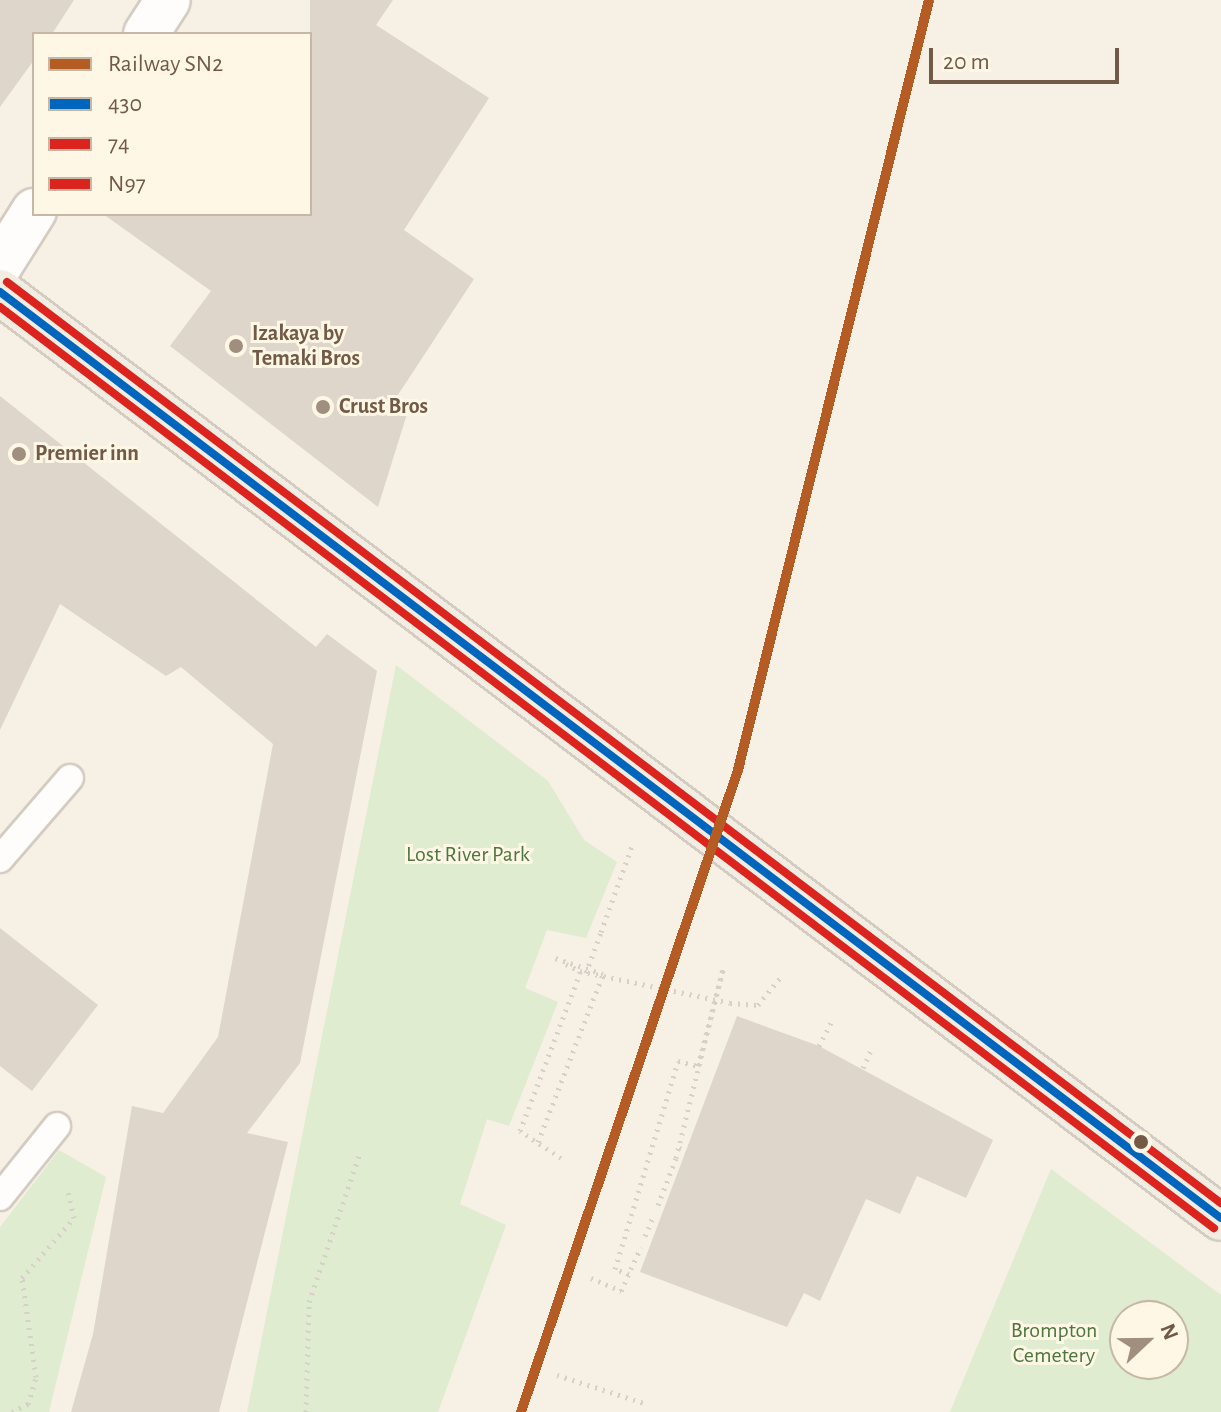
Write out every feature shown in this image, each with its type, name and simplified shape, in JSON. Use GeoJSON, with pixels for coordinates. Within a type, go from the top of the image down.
{"type":"FeatureCollection","features":[{"type":"Feature","properties":{"kind":"main road"},"geometry":{"type":"LineString","coordinates":[[5,307],[489,662],[744,860],[1221,1218]]}},
{"type":"Feature","properties":{"kind":"street"},"geometry":{"type":"LineString","coordinates":[[147,32],[168,0]]}},
{"type":"Feature","properties":{"kind":"street"},"geometry":{"type":"LineString","coordinates":[[0,265],[32,214]]}},
{"type":"Feature","properties":{"kind":"lane"},"geometry":{"type":"LineString","coordinates":[[0,859],[70,778]]}},
{"type":"Feature","properties":{"kind":"lane"},"geometry":{"type":"LineString","coordinates":[[0,1197],[57,1126]]}},
{"type":"Feature","properties":{"kind":"path"},"geometry":{"type":"LineString","coordinates":[[561,1158],[520,1131],[633,842]]}},
{"type":"Feature","properties":{"kind":"path"},"geometry":{"type":"LineString","coordinates":[[538,1142],[603,974],[555,958],[583,972],[711,999],[730,1003],[758,1005],[782,975]]}},
{"type":"Feature","properties":{"kind":"path"},"geometry":{"type":"LineString","coordinates":[[629,1274],[615,1269],[678,1061],[698,1066],[723,969],[711,999],[679,1148],[658,1205]]}},
{"type":"Feature","properties":{"kind":"path"},"geometry":{"type":"LineString","coordinates":[[819,1046],[833,1019]]}},
{"type":"Feature","properties":{"kind":"path"},"geometry":{"type":"LineString","coordinates":[[863,1068],[872,1048]]}},
{"type":"Feature","properties":{"kind":"path"},"geometry":{"type":"LineString","coordinates":[[679,1148],[687,1152]]}},
{"type":"Feature","properties":{"kind":"path"},"geometry":{"type":"LineString","coordinates":[[12,1412],[28,1404],[36,1377],[22,1278],[74,1218],[73,1197],[37,1150]]}},
{"type":"Feature","properties":{"kind":"path"},"geometry":{"type":"LineString","coordinates":[[306,1412],[309,1302],[360,1153]]}},
{"type":"Feature","properties":{"kind":"path"},"geometry":{"type":"LineString","coordinates":[[645,1236],[654,1215]]}},
{"type":"Feature","properties":{"kind":"path"},"geometry":{"type":"LineString","coordinates":[[591,1278],[621,1291],[641,1247]]}},
{"type":"Feature","properties":{"kind":"path"},"geometry":{"type":"LineString","coordinates":[[557,1375],[644,1403]]}},
{"type":"Feature","properties":{"kind":"green space","name":"Lost River Park"},"geometry":{"type":"Polygon","coordinates":[[[396,665],[548,781],[584,840],[617,862],[586,938],[547,930],[525,988],[558,1002],[509,1126],[487,1119],[460,1204],[506,1225],[438,1412],[247,1412],[396,665]]]}},
{"type":"Feature","properties":{"kind":"green space"},"geometry":{"type":"Polygon","coordinates":[[[59,1150],[106,1177],[49,1412],[0,1412],[0,1227],[59,1150]]]}},
{"type":"Feature","properties":{"kind":"green space","name":"Brompton Cemetery"},"geometry":{"type":"Polygon","coordinates":[[[1051,1169],[1221,1295],[1221,1412],[950,1412],[1051,1169]]]}},
{"type":"Feature","properties":{"kind":"building"},"geometry":{"type":"Polygon","coordinates":[[[0,0],[74,0],[53,32],[32,32],[32,63],[0,107],[0,0]]]}},
{"type":"Feature","properties":{"kind":"building"},"geometry":{"type":"Polygon","coordinates":[[[310,0],[393,0],[376,25],[489,98],[404,230],[474,279],[392,404],[407,414],[378,507],[170,346],[211,291],[106,216],[312,216],[310,0]]]}},
{"type":"Feature","properties":{"kind":"building"},"geometry":{"type":"Polygon","coordinates":[[[0,396],[316,647],[327,634],[377,671],[300,1063],[247,1133],[288,1142],[219,1412],[71,1412],[93,1334],[132,1106],[163,1113],[218,1037],[273,744],[181,667],[166,676],[60,604],[0,730],[0,396]]]}},
{"type":"Feature","properties":{"kind":"building"},"geometry":{"type":"Polygon","coordinates":[[[0,928],[98,1005],[32,1091],[0,1066],[0,928]]]}},
{"type":"Feature","properties":{"kind":"building"},"geometry":{"type":"Polygon","coordinates":[[[737,1016],[819,1046],[993,1140],[966,1198],[917,1176],[900,1214],[866,1199],[820,1301],[804,1293],[787,1327],[640,1272],[737,1016]]]}},
{"type":"Feature","properties":{"kind":"rail line","name":"SN2"},"geometry":{"type":"LineString","coordinates":[[521,1412],[738,770],[929,0]]}},
{"type":"Feature","properties":{"kind":"transit line","name":"N97"},"geometry":{"type":"LineString","coordinates":[[7,282],[1221,1203]]}},
{"type":"Feature","properties":{"kind":"transit line","name":"430"},"geometry":{"type":"LineString","coordinates":[[0,292],[1221,1218]]}},
{"type":"Feature","properties":{"kind":"transit line","name":"74"},"geometry":{"type":"LineString","coordinates":[[0,307],[1214,1228]]}},
{"type":"Feature","properties":{"kind":"place","name":"Izakaya by Temaki Bros"},"geometry":{"type":"Point","coordinates":[236,346]}},
{"type":"Feature","properties":{"kind":"place","name":"Crust Bros"},"geometry":{"type":"Point","coordinates":[323,407]}},
{"type":"Feature","properties":{"kind":"place","name":"Premier inn"},"geometry":{"type":"Point","coordinates":[19,454]}}]}
